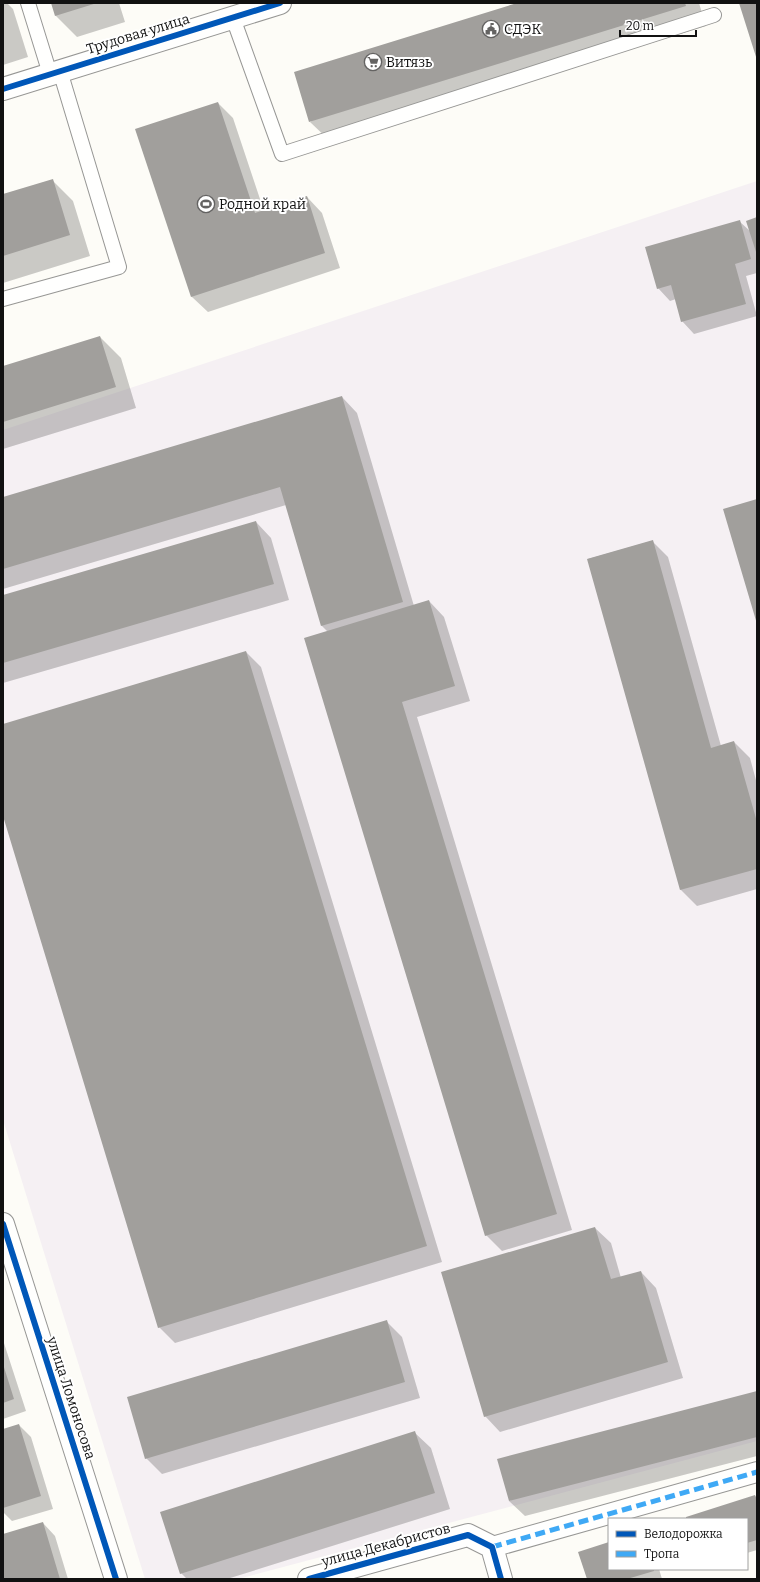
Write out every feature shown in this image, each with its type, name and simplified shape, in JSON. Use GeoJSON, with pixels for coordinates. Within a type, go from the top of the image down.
{"type":"FeatureCollection","features":[{"type":"Feature","properties":{"kind":"street","name":"Трудовая улица"},"geometry":{"type":"LineString","coordinates":[[3,89],[280,3]]}},
{"type":"Feature","properties":{"kind":"street","name":"улица Ломоносова"},"geometry":{"type":"LineString","coordinates":[[3,1224],[116,1579]]}},
{"type":"Feature","properties":{"kind":"street"},"geometry":{"type":"LineString","coordinates":[[500,1579],[492,1547],[757,1472]]}},
{"type":"Feature","properties":{"kind":"street","name":"улица Декабристов"},"geometry":{"type":"LineString","coordinates":[[309,1579],[468,1535],[492,1547]]}},
{"type":"Feature","properties":{"kind":"lane"},"geometry":{"type":"LineString","coordinates":[[3,299],[119,267],[55,73],[28,3]]}},
{"type":"Feature","properties":{"kind":"lane"},"geometry":{"type":"LineString","coordinates":[[233,18],[282,154],[714,15]]}},
{"type":"Feature","properties":{"kind":"shaded area"},"geometry":{"type":"Polygon","coordinates":[[[757,181],[757,1441],[238,1579],[145,1579],[3,1120],[3,430],[757,181]]]}},
{"type":"Feature","properties":{"kind":"building"},"geometry":{"type":"Polygon","coordinates":[[[51,3],[97,3],[55,16],[51,3]]]}},
{"type":"Feature","properties":{"kind":"building"},"geometry":{"type":"Polygon","coordinates":[[[517,3],[685,3],[686,6],[309,122],[294,72],[517,3]]]}},
{"type":"Feature","properties":{"kind":"building"},"geometry":{"type":"Polygon","coordinates":[[[739,3],[757,3],[757,60],[739,3]]]}},
{"type":"Feature","properties":{"kind":"building","name":"Родной край"},"geometry":{"type":"Polygon","coordinates":[[[218,102],[255,213],[307,196],[325,253],[191,297],[135,129],[218,102]]]}},
{"type":"Feature","properties":{"kind":"building"},"geometry":{"type":"Polygon","coordinates":[[[53,179],[70,235],[3,256],[3,194],[53,179]]]}},
{"type":"Feature","properties":{"kind":"building"},"geometry":{"type":"Polygon","coordinates":[[[757,217],[757,255],[746,221],[757,217]]]}},
{"type":"Feature","properties":{"kind":"building"},"geometry":{"type":"Polygon","coordinates":[[[740,220],[751,259],[735,264],[746,304],[681,322],[671,285],[657,289],[645,247],[740,220]]]}},
{"type":"Feature","properties":{"kind":"building"},"geometry":{"type":"Polygon","coordinates":[[[100,336],[116,387],[3,422],[3,366],[100,336]]]}},
{"type":"Feature","properties":{"kind":"building"},"geometry":{"type":"Polygon","coordinates":[[[342,396],[403,602],[321,626],[280,487],[3,569],[3,497],[342,396]]]}},
{"type":"Feature","properties":{"kind":"building"},"geometry":{"type":"Polygon","coordinates":[[[757,499],[757,624],[723,509],[757,499]]]}},
{"type":"Feature","properties":{"kind":"building"},"geometry":{"type":"Polygon","coordinates":[[[256,521],[274,584],[3,663],[3,595],[256,521]]]}},
{"type":"Feature","properties":{"kind":"building"},"geometry":{"type":"Polygon","coordinates":[[[653,540],[711,748],[734,741],[757,822],[757,869],[680,890],[587,559],[653,540]]]}},
{"type":"Feature","properties":{"kind":"building"},"geometry":{"type":"Polygon","coordinates":[[[429,600],[455,686],[402,702],[557,1214],[485,1236],[304,638],[429,600]]]}},
{"type":"Feature","properties":{"kind":"building"},"geometry":{"type":"Polygon","coordinates":[[[246,651],[427,1246],[158,1328],[3,816],[3,724],[246,651]]]}},
{"type":"Feature","properties":{"kind":"building"},"geometry":{"type":"Polygon","coordinates":[[[595,1227],[611,1279],[641,1271],[668,1362],[484,1417],[441,1272],[595,1227]]]}},
{"type":"Feature","properties":{"kind":"building"},"geometry":{"type":"Polygon","coordinates":[[[387,1320],[405,1382],[145,1459],[127,1397],[387,1320]]]}},
{"type":"Feature","properties":{"kind":"building"},"geometry":{"type":"Polygon","coordinates":[[[3,1364],[14,1399],[3,1403],[3,1364]]]}},
{"type":"Feature","properties":{"kind":"building"},"geometry":{"type":"Polygon","coordinates":[[[757,1391],[757,1437],[509,1501],[497,1459],[757,1391]]]}},
{"type":"Feature","properties":{"kind":"building"},"geometry":{"type":"Polygon","coordinates":[[[19,1424],[41,1496],[3,1508],[3,1429],[19,1424]]]}},
{"type":"Feature","properties":{"kind":"building"},"geometry":{"type":"Polygon","coordinates":[[[415,1431],[435,1493],[180,1574],[160,1512],[415,1431]]]}},
{"type":"Feature","properties":{"kind":"building"},"geometry":{"type":"Polygon","coordinates":[[[755,1495],[757,1500],[757,1540],[748,1543],[748,1518],[686,1517],[755,1495]]]}},
{"type":"Feature","properties":{"kind":"building"},"geometry":{"type":"Polygon","coordinates":[[[43,1522],[60,1579],[3,1579],[3,1534],[43,1522]]]}},
{"type":"Feature","properties":{"kind":"building"},"geometry":{"type":"Polygon","coordinates":[[[608,1542],[608,1570],[654,1571],[627,1579],[587,1579],[578,1552],[608,1542]]]}},
{"type":"Feature","properties":{"kind":"marked path"},"geometry":{"type":"LineString","coordinates":[[492,1547],[757,1472]]}},
{"type":"Feature","properties":{"kind":"cycle path"},"geometry":{"type":"LineString","coordinates":[[3,89],[280,3]]}},
{"type":"Feature","properties":{"kind":"cycle path"},"geometry":{"type":"LineString","coordinates":[[3,1224],[116,1579]]}},
{"type":"Feature","properties":{"kind":"cycle path"},"geometry":{"type":"LineString","coordinates":[[309,1579],[468,1535],[492,1547],[501,1579]]}},
{"type":"Feature","properties":{"kind":"place","name":"СДЭК"},"geometry":{"type":"Point","coordinates":[491,29]}},
{"type":"Feature","properties":{"kind":"place","name":"Витязь"},"geometry":{"type":"Point","coordinates":[373,62]}},
{"type":"Feature","properties":{"kind":"place","name":"Родной край"},"geometry":{"type":"Point","coordinates":[206,204]}}]}
